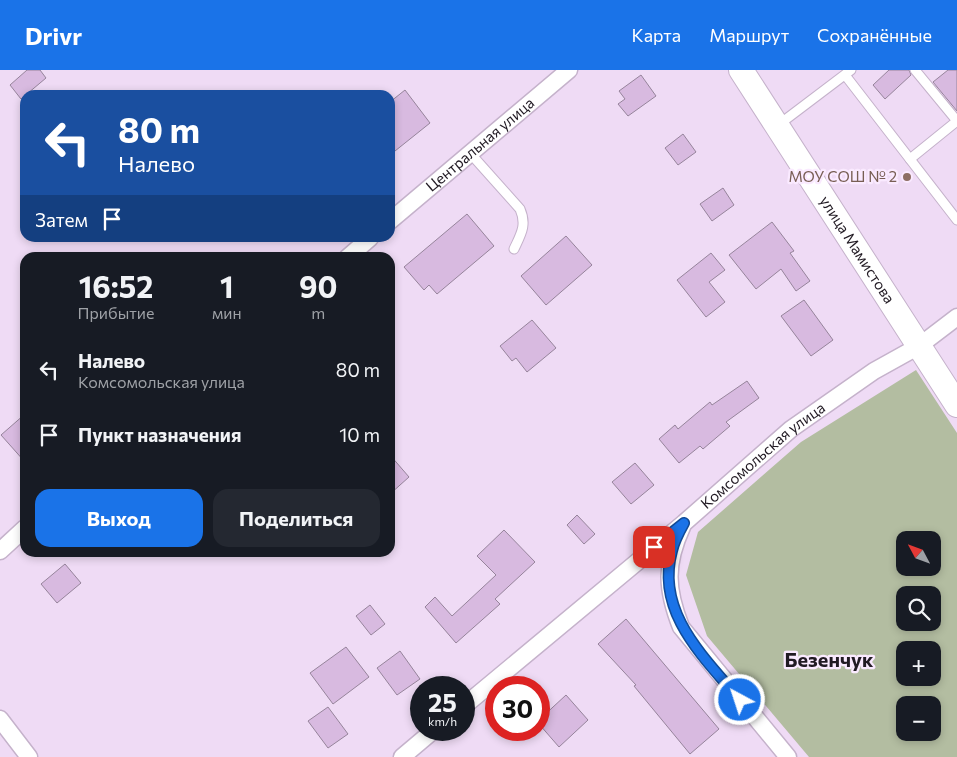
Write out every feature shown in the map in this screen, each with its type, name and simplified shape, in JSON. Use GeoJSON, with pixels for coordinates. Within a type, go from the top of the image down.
{"type":"FeatureCollection","features":[{"type":"Feature","properties":{"kind":"street","name":"Центральная улица"},"geometry":{"type":"LineString","coordinates":[[395,217],[569,70]]}},
{"type":"Feature","properties":{"kind":"street","name":"улица Мамистова"},"geometry":{"type":"LineString","coordinates":[[740,70],[957,404]]}},
{"type":"Feature","properties":{"kind":"street"},"geometry":{"type":"LineString","coordinates":[[353,252],[365,242]]}},
{"type":"Feature","properties":{"kind":"street","name":"Комсомольская улица"},"geometry":{"type":"LineString","coordinates":[[475,697],[684,523],[791,430],[874,371],[918,346],[957,317]]}},
{"type":"Feature","properties":{"kind":"street"},"geometry":{"type":"LineString","coordinates":[[684,523],[672,550],[669,569],[670,592],[681,626],[788,757]]}},
{"type":"Feature","properties":{"kind":"street"},"geometry":{"type":"LineString","coordinates":[[0,551],[20,533]]}},
{"type":"Feature","properties":{"kind":"street"},"geometry":{"type":"LineString","coordinates":[[0,719],[29,757]]}},
{"type":"Feature","properties":{"kind":"street"},"geometry":{"type":"LineString","coordinates":[[402,757],[421,741]]}},
{"type":"Feature","properties":{"kind":"lane"},"geometry":{"type":"LineString","coordinates":[[910,159],[957,121],[915,70]]}},
{"type":"Feature","properties":{"kind":"lane"},"geometry":{"type":"LineString","coordinates":[[777,126],[848,72],[910,159],[957,220]]}},
{"type":"Feature","properties":{"kind":"lane"},"geometry":{"type":"LineString","coordinates":[[470,153],[520,209],[524,218],[524,228],[514,248]]}},
{"type":"Feature","properties":{"kind":"green space"},"geometry":{"type":"Polygon","coordinates":[[[916,370],[957,433],[957,757],[809,757],[707,636],[686,575],[698,532],[801,442],[916,370]]]}},
{"type":"Feature","properties":{"kind":"building"},"geometry":{"type":"Polygon","coordinates":[[[27,70],[40,70],[46,78],[32,90],[20,90],[20,98],[10,85],[27,70]]]}},
{"type":"Feature","properties":{"kind":"building"},"geometry":{"type":"Polygon","coordinates":[[[889,70],[909,70],[911,75],[885,99],[873,85],[889,70]]]}},
{"type":"Feature","properties":{"kind":"building"},"geometry":{"type":"Polygon","coordinates":[[[948,70],[957,70],[957,111],[933,82],[948,70]]]}},
{"type":"Feature","properties":{"kind":"building"},"geometry":{"type":"Polygon","coordinates":[[[641,75],[656,96],[628,116],[618,104],[625,99],[619,91],[641,75]]]}},
{"type":"Feature","properties":{"kind":"building"},"geometry":{"type":"Polygon","coordinates":[[[405,90],[430,123],[395,151],[395,98],[405,90]]]}},
{"type":"Feature","properties":{"kind":"building"},"geometry":{"type":"Polygon","coordinates":[[[683,134],[696,152],[678,165],[665,148],[683,134]]]}},
{"type":"Feature","properties":{"kind":"building"},"geometry":{"type":"Polygon","coordinates":[[[723,188],[734,205],[712,221],[700,204],[723,188]]]}},
{"type":"Feature","properties":{"kind":"building"},"geometry":{"type":"Polygon","coordinates":[[[467,214],[494,246],[437,294],[429,285],[424,290],[404,267],[467,214]]]}},
{"type":"Feature","properties":{"kind":"building"},"geometry":{"type":"Polygon","coordinates":[[[772,222],[794,251],[790,253],[810,281],[796,291],[781,269],[756,289],[729,255],[772,222]]]}},
{"type":"Feature","properties":{"kind":"building"},"geometry":{"type":"Polygon","coordinates":[[[566,236],[592,265],[546,305],[521,276],[566,236]]]}},
{"type":"Feature","properties":{"kind":"building"},"geometry":{"type":"Polygon","coordinates":[[[711,253],[725,270],[709,282],[725,302],[706,317],[677,280],[711,253]]]}},
{"type":"Feature","properties":{"kind":"building"},"geometry":{"type":"Polygon","coordinates":[[[804,300],[833,340],[811,356],[781,316],[804,300]]]}},
{"type":"Feature","properties":{"kind":"building"},"geometry":{"type":"Polygon","coordinates":[[[532,320],[556,348],[527,372],[516,358],[512,361],[500,346],[532,320]]]}},
{"type":"Feature","properties":{"kind":"building"},"geometry":{"type":"Polygon","coordinates":[[[747,381],[759,398],[726,422],[730,426],[703,449],[700,446],[679,463],[659,439],[675,425],[678,429],[710,402],[712,405],[747,381]]]}},
{"type":"Feature","properties":{"kind":"building"},"geometry":{"type":"Polygon","coordinates":[[[20,418],[20,456],[1,435],[20,418]]]}},
{"type":"Feature","properties":{"kind":"building"},"geometry":{"type":"Polygon","coordinates":[[[395,461],[409,477],[395,490],[395,461]]]}},
{"type":"Feature","properties":{"kind":"building"},"geometry":{"type":"Polygon","coordinates":[[[635,463],[654,485],[631,504],[612,482],[635,463]]]}},
{"type":"Feature","properties":{"kind":"building"},"geometry":{"type":"Polygon","coordinates":[[[577,515],[595,534],[584,544],[567,525],[577,515]]]}},
{"type":"Feature","properties":{"kind":"building"},"geometry":{"type":"Polygon","coordinates":[[[504,530],[535,562],[495,599],[500,604],[456,643],[425,607],[435,597],[452,616],[496,575],[477,556],[504,530]]]}},
{"type":"Feature","properties":{"kind":"building"},"geometry":{"type":"Polygon","coordinates":[[[65,564],[81,583],[57,603],[41,584],[65,564]]]}},
{"type":"Feature","properties":{"kind":"building"},"geometry":{"type":"Polygon","coordinates":[[[370,605],[385,624],[371,635],[356,616],[370,605]]]}},
{"type":"Feature","properties":{"kind":"building"},"geometry":{"type":"Polygon","coordinates":[[[626,619],[719,729],[690,754],[634,686],[636,685],[598,644],[626,619]]]}},
{"type":"Feature","properties":{"kind":"building"},"geometry":{"type":"Polygon","coordinates":[[[346,647],[369,677],[333,704],[310,673],[346,647]]]}},
{"type":"Feature","properties":{"kind":"building"},"geometry":{"type":"Polygon","coordinates":[[[400,651],[418,676],[410,676],[410,686],[397,695],[377,668],[400,651]]]}},
{"type":"Feature","properties":{"kind":"building"},"geometry":{"type":"Polygon","coordinates":[[[566,695],[588,720],[559,747],[550,737],[550,710],[566,695]]]}},
{"type":"Feature","properties":{"kind":"building"},"geometry":{"type":"Polygon","coordinates":[[[328,707],[348,734],[328,748],[308,721],[328,707]]]}},
{"type":"Feature","properties":{"kind":"place","name":"МОУ СОШ № 2"},"geometry":{"type":"Point","coordinates":[907,177]}},
{"type":"Feature","properties":{"kind":"district","name":"Безенчук"},"geometry":{"type":"Point","coordinates":[829,660]}},
{"type":"Feature","properties":{"kind":"route"},"geometry":{"type":"LineString","coordinates":[[654,547],[684,523],[672,550],[669,562],[670,592],[674,608],[681,626],[693,644],[740,700]]}}]}
